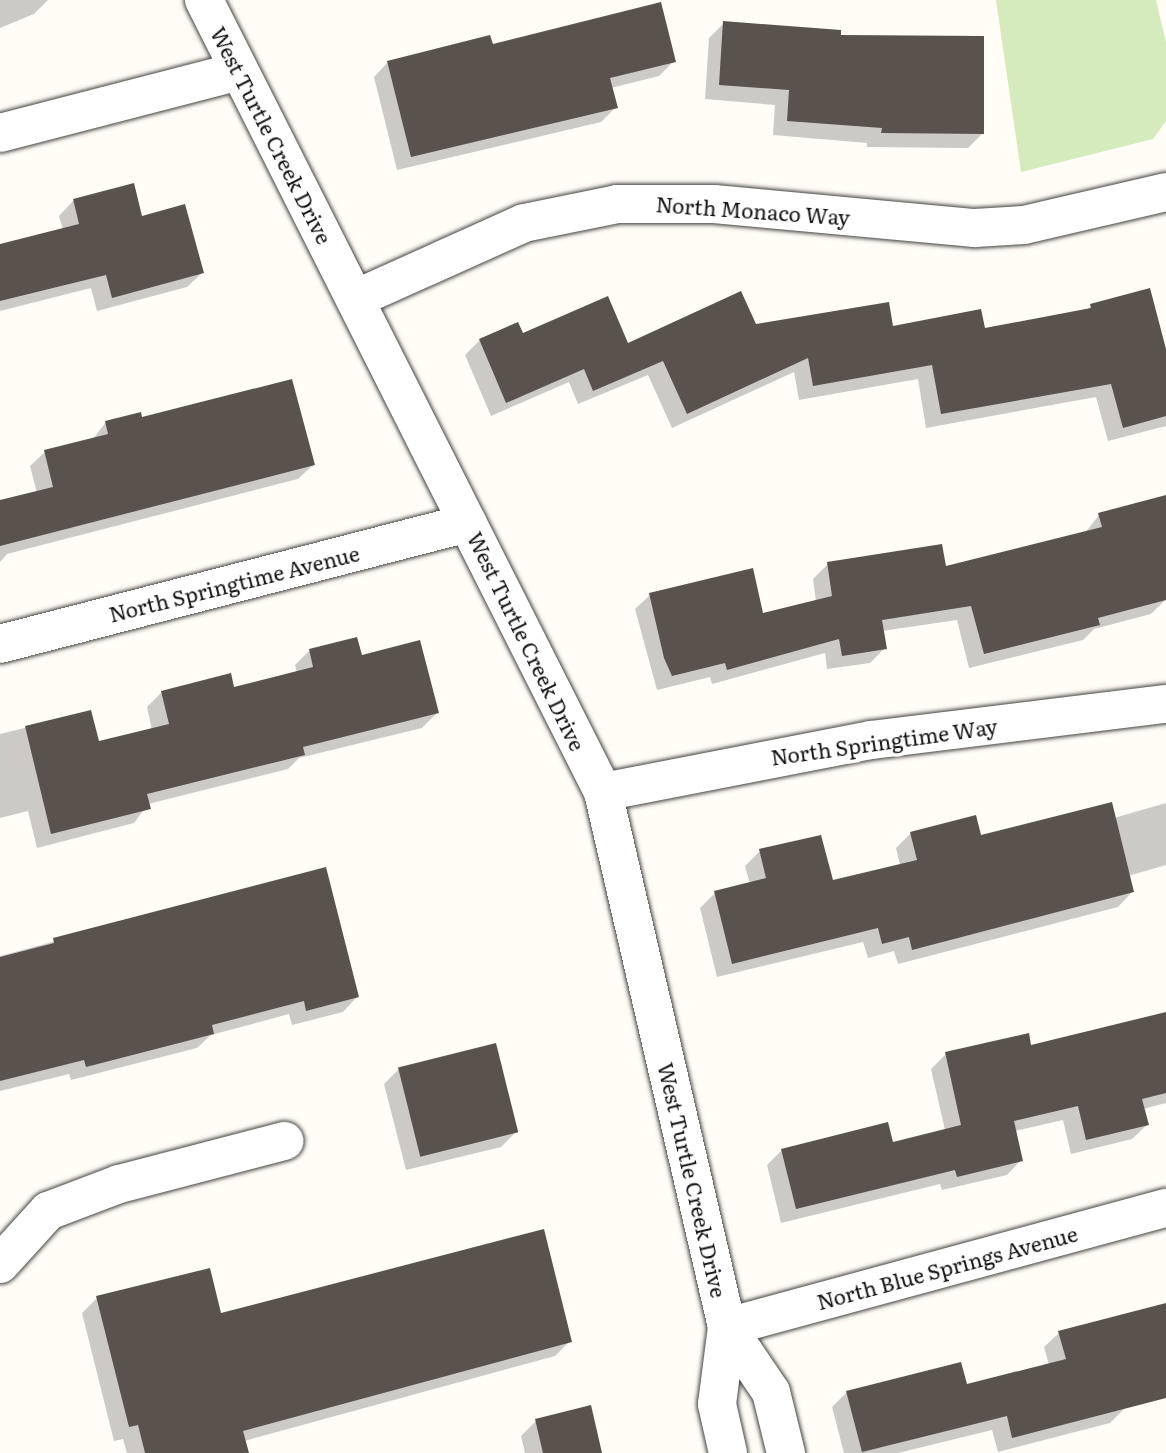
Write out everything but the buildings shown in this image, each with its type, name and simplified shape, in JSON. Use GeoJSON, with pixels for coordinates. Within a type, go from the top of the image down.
{"type":"FeatureCollection","features":[{"type":"Feature","properties":{"kind":"street","name":"West Turtle Creek Drive"},"geometry":{"type":"LineString","coordinates":[[204,0],[603,792],[727,1327],[717,1404],[728,1453]]}},
{"type":"Feature","properties":{"kind":"street"},"geometry":{"type":"LineString","coordinates":[[0,133],[239,71]]}},
{"type":"Feature","properties":{"kind":"street","name":"North Monaco Way"},"geometry":{"type":"LineString","coordinates":[[355,299],[524,223],[617,204],[714,204],[975,228],[1036,223],[1166,192]]}},
{"type":"Feature","properties":{"kind":"street","name":"North Springtime Avenue"},"geometry":{"type":"LineString","coordinates":[[0,644],[468,523]]}},
{"type":"Feature","properties":{"kind":"street","name":"North Springtime Way"},"geometry":{"type":"LineString","coordinates":[[603,792],[871,740],[1166,704]]}},
{"type":"Feature","properties":{"kind":"street"},"geometry":{"type":"LineString","coordinates":[[0,1264],[48,1211],[119,1184],[284,1141]]}},
{"type":"Feature","properties":{"kind":"street","name":"North Blue Springs Avenue"},"geometry":{"type":"LineString","coordinates":[[727,1327],[1166,1208]]}},
{"type":"Feature","properties":{"kind":"street","name":"West Turtle Creek Drive"},"geometry":{"type":"LineString","coordinates":[[727,1327],[771,1391],[786,1453]]}},
{"type":"Feature","properties":{"kind":"green space"},"geometry":{"type":"Polygon","coordinates":[[[996,0],[1156,0],[1166,42],[1166,121],[1153,139],[1021,172],[996,0]]]}}]}
